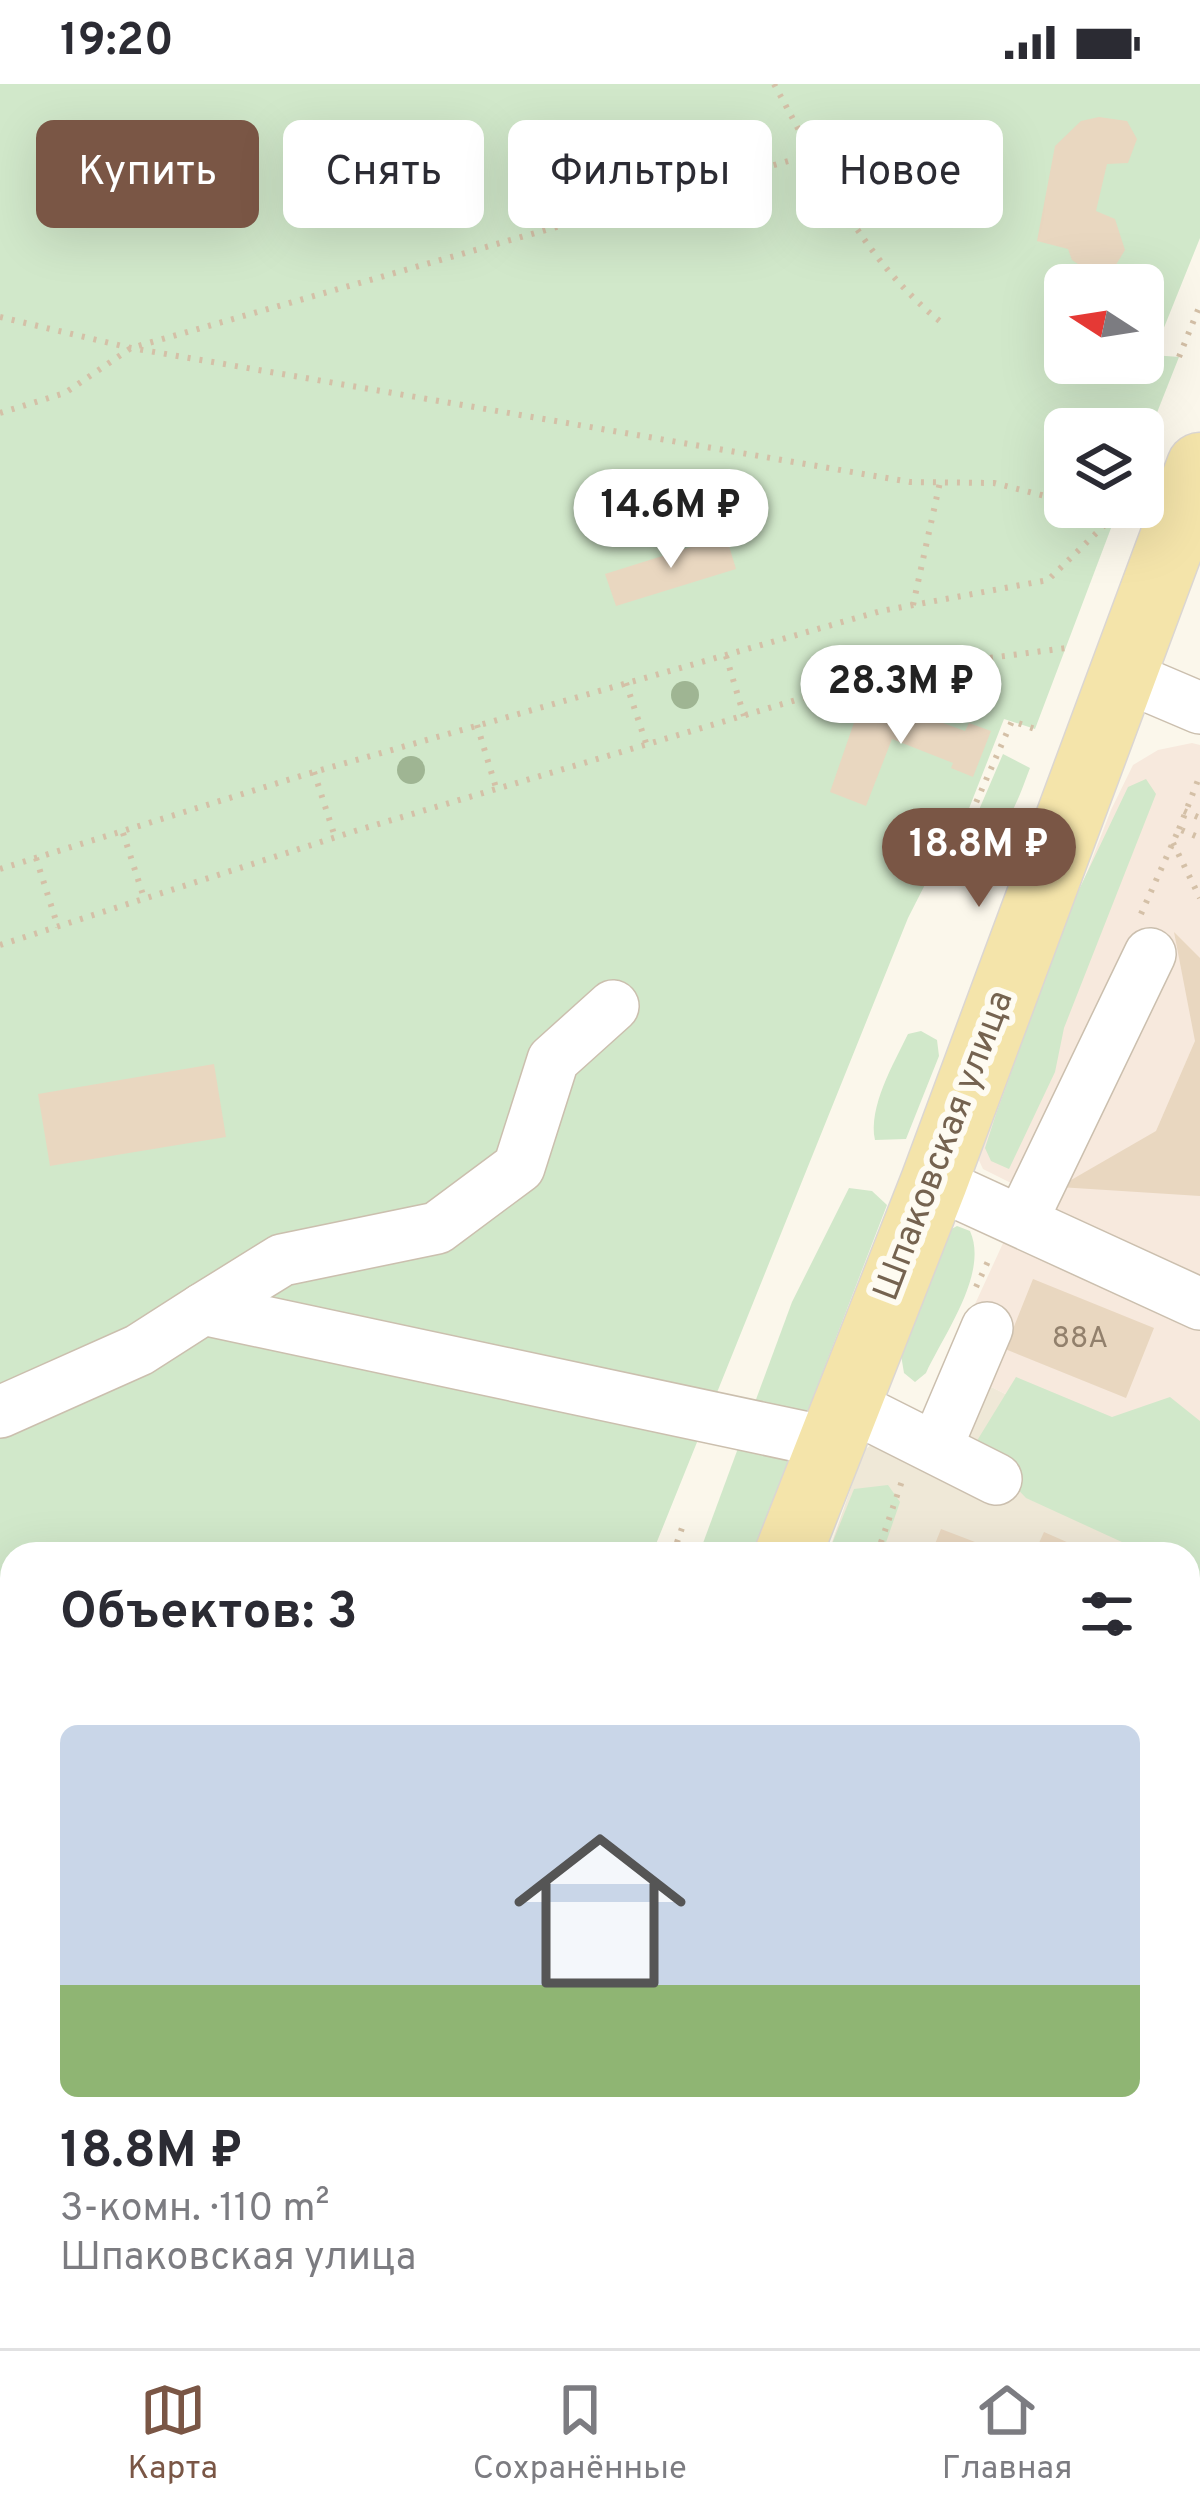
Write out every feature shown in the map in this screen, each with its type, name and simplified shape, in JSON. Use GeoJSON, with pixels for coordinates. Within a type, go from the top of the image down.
{"type":"FeatureCollection","features":[{"type":"Feature","properties":{"kind":"main road","name":"Шпаковская улица"},"geometry":{"type":"LineString","coordinates":[[793,1542],[934,1182],[1093,661],[1200,466]]}},
{"type":"Feature","properties":{"kind":"street"},"geometry":{"type":"LineString","coordinates":[[1093,661],[1200,708]]}},
{"type":"Feature","properties":{"kind":"street"},"geometry":{"type":"LineString","coordinates":[[1022,1220],[1150,954]]}},
{"type":"Feature","properties":{"kind":"street"},"geometry":{"type":"LineString","coordinates":[[0,1412],[139,1350],[282,1260],[437,1228],[519,1167],[553,1060],[613,1006]]}},
{"type":"Feature","properties":{"kind":"street"},"geometry":{"type":"LineString","coordinates":[[934,1182],[1200,1304]]}},
{"type":"Feature","properties":{"kind":"street"},"geometry":{"type":"LineString","coordinates":[[203,1309],[839,1424],[937,1448],[997,1479]]}},
{"type":"Feature","properties":{"kind":"street"},"geometry":{"type":"LineString","coordinates":[[937,1448],[987,1328]]}},
{"type":"Feature","properties":{"kind":"path"},"geometry":{"type":"LineString","coordinates":[[774,84],[796,123]]}},
{"type":"Feature","properties":{"kind":"path"},"geometry":{"type":"LineString","coordinates":[[0,413],[65,394],[131,348],[796,159]]}},
{"type":"Feature","properties":{"kind":"path"},"geometry":{"type":"LineString","coordinates":[[855,228],[903,293],[946,326]]}},
{"type":"Feature","properties":{"kind":"path"},"geometry":{"type":"LineString","coordinates":[[1180,357],[1200,305]]}},
{"type":"Feature","properties":{"kind":"path"},"geometry":{"type":"LineString","coordinates":[[0,317],[131,348],[886,478],[994,483],[1044,496]]}},
{"type":"Feature","properties":{"kind":"path"},"geometry":{"type":"LineString","coordinates":[[913,605],[940,482]]}},
{"type":"Feature","properties":{"kind":"path"},"geometry":{"type":"LineString","coordinates":[[0,868],[314,772],[726,655],[913,605],[1048,580],[1102,528]]}},
{"type":"Feature","properties":{"kind":"path"},"geometry":{"type":"LineString","coordinates":[[726,655],[744,716]]}},
{"type":"Feature","properties":{"kind":"path"},"geometry":{"type":"LineString","coordinates":[[0,945],[335,837],[897,670],[1093,661]]}},
{"type":"Feature","properties":{"kind":"path"},"geometry":{"type":"LineString","coordinates":[[626,683],[647,746]]}},
{"type":"Feature","properties":{"kind":"path"},"geometry":{"type":"LineString","coordinates":[[952,857],[1012,721],[1035,729]]}},
{"type":"Feature","properties":{"kind":"path"},"geometry":{"type":"LineString","coordinates":[[477,725],[497,791]]}},
{"type":"Feature","properties":{"kind":"path"},"geometry":{"type":"LineString","coordinates":[[314,772],[335,837]]}},
{"type":"Feature","properties":{"kind":"path"},"geometry":{"type":"LineString","coordinates":[[1179,829],[1200,775]]}},
{"type":"Feature","properties":{"kind":"path"},"geometry":{"type":"LineString","coordinates":[[1184,811],[1200,818]]}},
{"type":"Feature","properties":{"kind":"path"},"geometry":{"type":"LineString","coordinates":[[123,832],[144,898]]}},
{"type":"Feature","properties":{"kind":"path"},"geometry":{"type":"LineString","coordinates":[[1172,843],[1200,898]]}},
{"type":"Feature","properties":{"kind":"path"},"geometry":{"type":"LineString","coordinates":[[36,858],[58,927]]}},
{"type":"Feature","properties":{"kind":"path"},"geometry":{"type":"LineString","coordinates":[[677,1542],[682,1528]]}},
{"type":"Feature","properties":{"kind":"shaded area"},"geometry":{"type":"Polygon","coordinates":[[[1200,745],[1200,1491],[947,1365],[1027,1191],[983,1169],[977,1156],[1111,810],[1133,765],[1158,750],[1200,745]]]}},
{"type":"Feature","properties":{"kind":"shaded area"},"geometry":{"type":"Polygon","coordinates":[[[947,1365],[1200,1491],[1200,1542],[832,1542],[864,1450],[880,1439],[918,1451],[947,1365]]]}},
{"type":"Feature","properties":{"kind":"green space"},"geometry":{"type":"Polygon","coordinates":[[[0,84],[1200,84],[1200,238],[1164,328],[1164,264],[1044,264],[1044,384],[1164,384],[1164,356],[1179,357],[1159,408],[1044,408],[1044,528],[1111,528],[1035,729],[1004,719],[950,857],[939,857],[908,918],[657,1542],[0,1542],[0,84]]]}},
{"type":"Feature","properties":{"kind":"green space"},"geometry":{"type":"Polygon","coordinates":[[[1003,754],[1030,768],[1025,781],[998,833],[989,844],[963,857],[960,854],[1003,754]]]}},
{"type":"Feature","properties":{"kind":"green space"},"geometry":{"type":"Polygon","coordinates":[[[1146,779],[1156,794],[1064,1028],[1055,1072],[1009,1169],[991,1161],[985,1148],[996,1114],[1073,902],[1128,787],[1146,779]]]}},
{"type":"Feature","properties":{"kind":"green space"},"geometry":{"type":"Polygon","coordinates":[[[921,1031],[937,1040],[939,1056],[906,1139],[875,1140],[875,1114],[884,1086],[908,1034],[921,1031]]]}},
{"type":"Feature","properties":{"kind":"green space"},"geometry":{"type":"Polygon","coordinates":[[[849,1188],[872,1191],[887,1205],[758,1542],[703,1542],[792,1302],[849,1188]]]}},
{"type":"Feature","properties":{"kind":"green space"},"geometry":{"type":"Polygon","coordinates":[[[957,1226],[970,1231],[974,1248],[969,1284],[926,1373],[915,1382],[904,1373],[901,1355],[946,1232],[957,1226]]]}},
{"type":"Feature","properties":{"kind":"green space"},"geometry":{"type":"Polygon","coordinates":[[[1016,1377],[1112,1417],[1170,1397],[1200,1421],[1200,1542],[1122,1542],[1026,1498],[975,1444],[1016,1377]]]}},
{"type":"Feature","properties":{"kind":"green space"},"geometry":{"type":"Polygon","coordinates":[[[888,1485],[900,1502],[886,1542],[833,1542],[854,1489],[888,1485]]]}},
{"type":"Feature","properties":{"kind":"building"},"geometry":{"type":"Polygon","coordinates":[[[1099,117],[1127,121],[1137,139],[1128,163],[1107,164],[1096,211],[1115,219],[1125,250],[1116,264],[1078,264],[1068,249],[1037,241],[1055,146],[1081,121],[1099,117]]]}},
{"type":"Feature","properties":{"kind":"building"},"geometry":{"type":"Polygon","coordinates":[[[726,536],[736,569],[616,606],[605,574],[726,536]]]}},
{"type":"Feature","properties":{"kind":"building"},"geometry":{"type":"Polygon","coordinates":[[[891,704],[965,731],[969,723],[991,731],[973,777],[951,768],[953,763],[892,739],[866,806],[830,792],[858,711],[891,704]]]}},
{"type":"Feature","properties":{"kind":"building"},"geometry":{"type":"Polygon","coordinates":[[[1174,932],[1200,958],[1200,1196],[1059,1187],[1156,1131],[1195,1041],[1174,932]]]}},
{"type":"Feature","properties":{"kind":"building"},"geometry":{"type":"Polygon","coordinates":[[[214,1064],[226,1137],[50,1166],[38,1094],[214,1064]]]}},
{"type":"Feature","properties":{"kind":"building"},"geometry":{"type":"Polygon","coordinates":[[[1033,1279],[1154,1328],[1126,1398],[1005,1349],[1033,1279]]]}},
{"type":"Feature","properties":{"kind":"building"},"geometry":{"type":"Polygon","coordinates":[[[941,1529],[975,1542],[936,1542],[941,1529]]]}},
{"type":"Feature","properties":{"kind":"building"},"geometry":{"type":"Polygon","coordinates":[[[1044,1532],[1067,1542],[1039,1542],[1044,1532]]]}}]}
